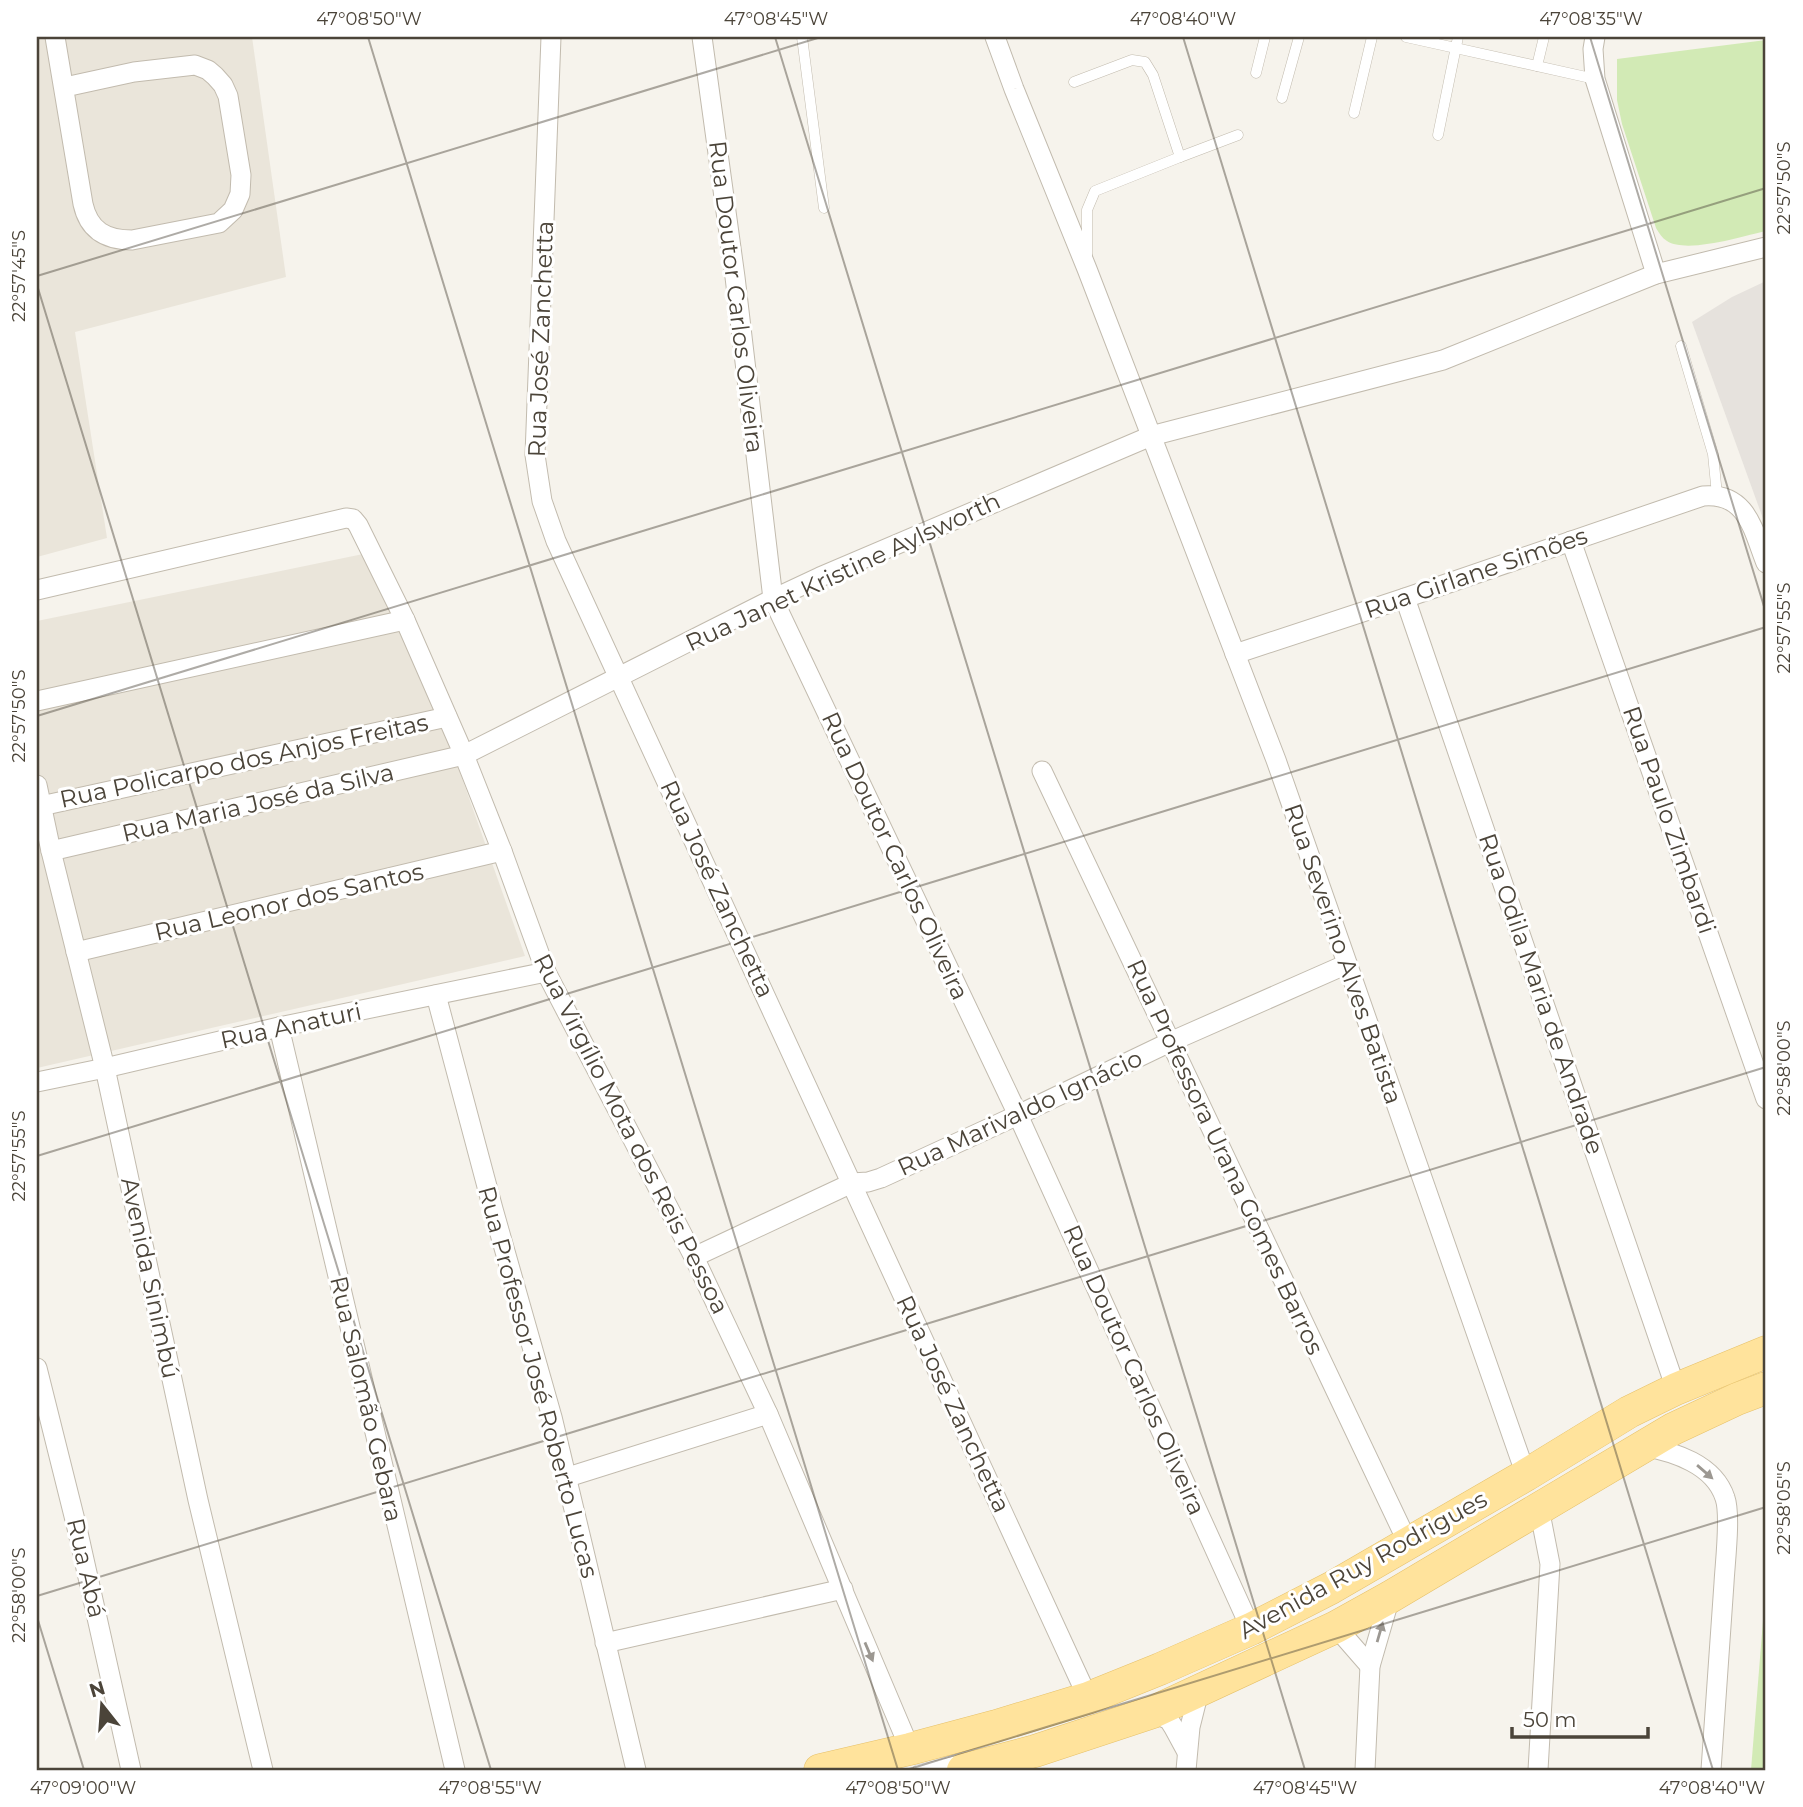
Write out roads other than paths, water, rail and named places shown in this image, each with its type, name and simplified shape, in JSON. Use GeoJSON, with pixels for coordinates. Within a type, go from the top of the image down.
{"type":"FeatureCollection","features":[{"type":"Feature","properties":{"kind":"main road","name":"Avenida Ruy Rodrigues"},"geometry":{"type":"LineString","coordinates":[[977,1765],[1031,1760],[1152,1698],[1199,1691],[1336,1627],[1390,1597],[1629,1412],[1676,1389],[1766,1352]]}},
{"type":"Feature","properties":{"kind":"main road","name":"Avenida Ruy Rodrigues"},"geometry":{"type":"LineString","coordinates":[[820,1770],[917,1763],[996,1726],[1098,1707],[1160,1669],[1251,1629],[1408,1544],[1531,1488],[1643,1446],[1737,1399],[1760,1384]]}},
{"type":"Feature","properties":{"kind":"street"},"geometry":{"type":"LineString","coordinates":[[55,37],[85,215],[91,224],[104,236],[132,240],[219,223],[233,210],[240,194],[242,176],[228,96],[223,85],[208,69],[195,65],[134,72],[65,87]]}},
{"type":"Feature","properties":{"kind":"street","name":"Rua José Zanchetta"},"geometry":{"type":"LineString","coordinates":[[551,37],[535,455],[542,501],[556,541],[852,1183],[1098,1707]]}},
{"type":"Feature","properties":{"kind":"street","name":"Rua Doutor Carlos Oliveira"},"geometry":{"type":"LineString","coordinates":[[702,37],[735,276],[773,599],[1018,1115],[1251,1629]]}},
{"type":"Feature","properties":{"kind":"street","name":"Rua Severino Alves Batista"},"geometry":{"type":"LineString","coordinates":[[995,37],[1276,760],[1531,1488],[1550,1564],[1538,1770]]}},
{"type":"Feature","properties":{"kind":"street"},"geometry":{"type":"LineString","coordinates":[[1595,37],[1595,79],[1656,274]]}},
{"type":"Feature","properties":{"kind":"street","name":"Rua Janet Kristine Aylsworth"},"geometry":{"type":"LineString","coordinates":[[464,755],[820,577],[1151,436],[1443,360],[1656,274],[1766,247]]}},
{"type":"Feature","properties":{"kind":"street"},"geometry":{"type":"LineString","coordinates":[[1717,495],[1732,500],[1743,509],[1766,563]]}},
{"type":"Feature","properties":{"kind":"street","name":"Rua Girlane Simões"},"geometry":{"type":"LineString","coordinates":[[1235,654],[1703,496],[1717,495]]}},
{"type":"Feature","properties":{"kind":"street","name":"Rua Virgílio Mota dos Reis Pessoa"},"geometry":{"type":"LineString","coordinates":[[37,590],[346,518],[353,519],[358,525],[405,620],[464,755],[545,972],[694,1257],[768,1414],[917,1763]]}},
{"type":"Feature","properties":{"kind":"street","name":"Rua Paulo Zimbardi"},"geometry":{"type":"LineString","coordinates":[[1571,541],[1766,1099]]}},
{"type":"Feature","properties":{"kind":"street","name":"Rua Odila Maria de Andrade"},"geometry":{"type":"LineString","coordinates":[[1405,598],[1676,1389]]}},
{"type":"Feature","properties":{"kind":"street"},"geometry":{"type":"LineString","coordinates":[[37,701],[405,620]]}},
{"type":"Feature","properties":{"kind":"street","name":"Rua Policarpo dos Anjos Freitas"},"geometry":{"type":"LineString","coordinates":[[41,806],[447,717]]}},
{"type":"Feature","properties":{"kind":"street","name":"Rua Maria José da Silva"},"geometry":{"type":"LineString","coordinates":[[51,851],[464,755]]}},
{"type":"Feature","properties":{"kind":"street","name":"Rua Professora Urana Gomes Barros"},"geometry":{"type":"LineString","coordinates":[[1042,771],[1408,1544]]}},
{"type":"Feature","properties":{"kind":"street","name":"Avenida Sinimbú"},"geometry":{"type":"LineString","coordinates":[[37,785],[105,1068],[198,1500],[263,1770]]}},
{"type":"Feature","properties":{"kind":"street","name":"Rua Leonor dos Santos"},"geometry":{"type":"LineString","coordinates":[[76,952],[502,851]]}},
{"type":"Feature","properties":{"kind":"street","name":"Rua Marivaldo Ignácio"},"geometry":{"type":"LineString","coordinates":[[694,1257],[852,1183],[881,1178],[1170,1041],[1346,964]]}},
{"type":"Feature","properties":{"kind":"street","name":"Rua Anaturi"},"geometry":{"type":"LineString","coordinates":[[37,1082],[279,1027],[545,972]]}},
{"type":"Feature","properties":{"kind":"street","name":"Rua Professor José Roberto Lucas"},"geometry":{"type":"LineString","coordinates":[[436,995],[568,1477],[636,1770]]}},
{"type":"Feature","properties":{"kind":"street","name":"Rua Salomão Gebara"},"geometry":{"type":"LineString","coordinates":[[279,1027],[455,1770]]}},
{"type":"Feature","properties":{"kind":"street","name":"Rua Abá"},"geometry":{"type":"LineString","coordinates":[[37,1367],[77,1528],[131,1770]]}},
{"type":"Feature","properties":{"kind":"street"},"geometry":{"type":"LineString","coordinates":[[568,1477],[768,1414]]}},
{"type":"Feature","properties":{"kind":"street"},"geometry":{"type":"LineString","coordinates":[[1643,1446],[1691,1461],[1709,1474],[1726,1499],[1726,1557],[1711,1770]]}},
{"type":"Feature","properties":{"kind":"street"},"geometry":{"type":"LineString","coordinates":[[605,1643],[843,1589]]}},
{"type":"Feature","properties":{"kind":"street"},"geometry":{"type":"LineString","coordinates":[[1365,1770],[1370,1666],[1390,1597]]}},
{"type":"Feature","properties":{"kind":"street"},"geometry":{"type":"LineString","coordinates":[[1336,1627],[1370,1666]]}},
{"type":"Feature","properties":{"kind":"street"},"geometry":{"type":"LineString","coordinates":[[1187,1762],[1190,1727],[1199,1691]]}},
{"type":"Feature","properties":{"kind":"street"},"geometry":{"type":"LineString","coordinates":[[1152,1698],[1169,1720],[1187,1762]]}},
{"type":"Feature","properties":{"kind":"lane"},"geometry":{"type":"LineString","coordinates":[[802,37],[824,208]]}},
{"type":"Feature","properties":{"kind":"lane"},"geometry":{"type":"LineString","coordinates":[[1256,73],[1265,37]]}},
{"type":"Feature","properties":{"kind":"lane"},"geometry":{"type":"LineString","coordinates":[[1282,98],[1299,37]]}},
{"type":"Feature","properties":{"kind":"lane"},"geometry":{"type":"LineString","coordinates":[[1354,113],[1372,37]]}},
{"type":"Feature","properties":{"kind":"lane"},"geometry":{"type":"LineString","coordinates":[[1406,37],[1457,42],[1537,66],[1595,79]]}},
{"type":"Feature","properties":{"kind":"lane"},"geometry":{"type":"LineString","coordinates":[[1537,66],[1544,37]]}},
{"type":"Feature","properties":{"kind":"lane"},"geometry":{"type":"LineString","coordinates":[[1438,135],[1457,42]]}},
{"type":"Feature","properties":{"kind":"lane"},"geometry":{"type":"LineString","coordinates":[[1074,82],[1132,60],[1145,62],[1153,75],[1180,157]]}},
{"type":"Feature","properties":{"kind":"lane"},"geometry":{"type":"LineString","coordinates":[[1087,269],[1087,211],[1095,191],[1238,135]]}},
{"type":"Feature","properties":{"kind":"lane"},"geometry":{"type":"LineString","coordinates":[[1681,346],[1713,454],[1717,495]]}},
{"type":"Feature","properties":{"kind":"lane"},"geometry":{"type":"LineString","coordinates":[[1209,1659],[1255,1639],[1334,1598],[1531,1488],[1633,1420],[1766,1362]]}},
{"type":"Feature","properties":{"kind":"lane"},"geometry":{"type":"LineString","coordinates":[[1709,1401],[1760,1384]]}},
{"type":"Feature","properties":{"kind":"lane"},"geometry":{"type":"LineString","coordinates":[[917,1763],[969,1744],[1089,1708],[1152,1698]]}},
{"type":"Feature","properties":{"kind":"lane"},"geometry":{"type":"LineString","coordinates":[[1071,1728],[1098,1707]]}},
{"type":"Feature","properties":{"kind":"lane"},"geometry":{"type":"LineString","coordinates":[[861,1770],[917,1763],[977,1765]]}}]}
